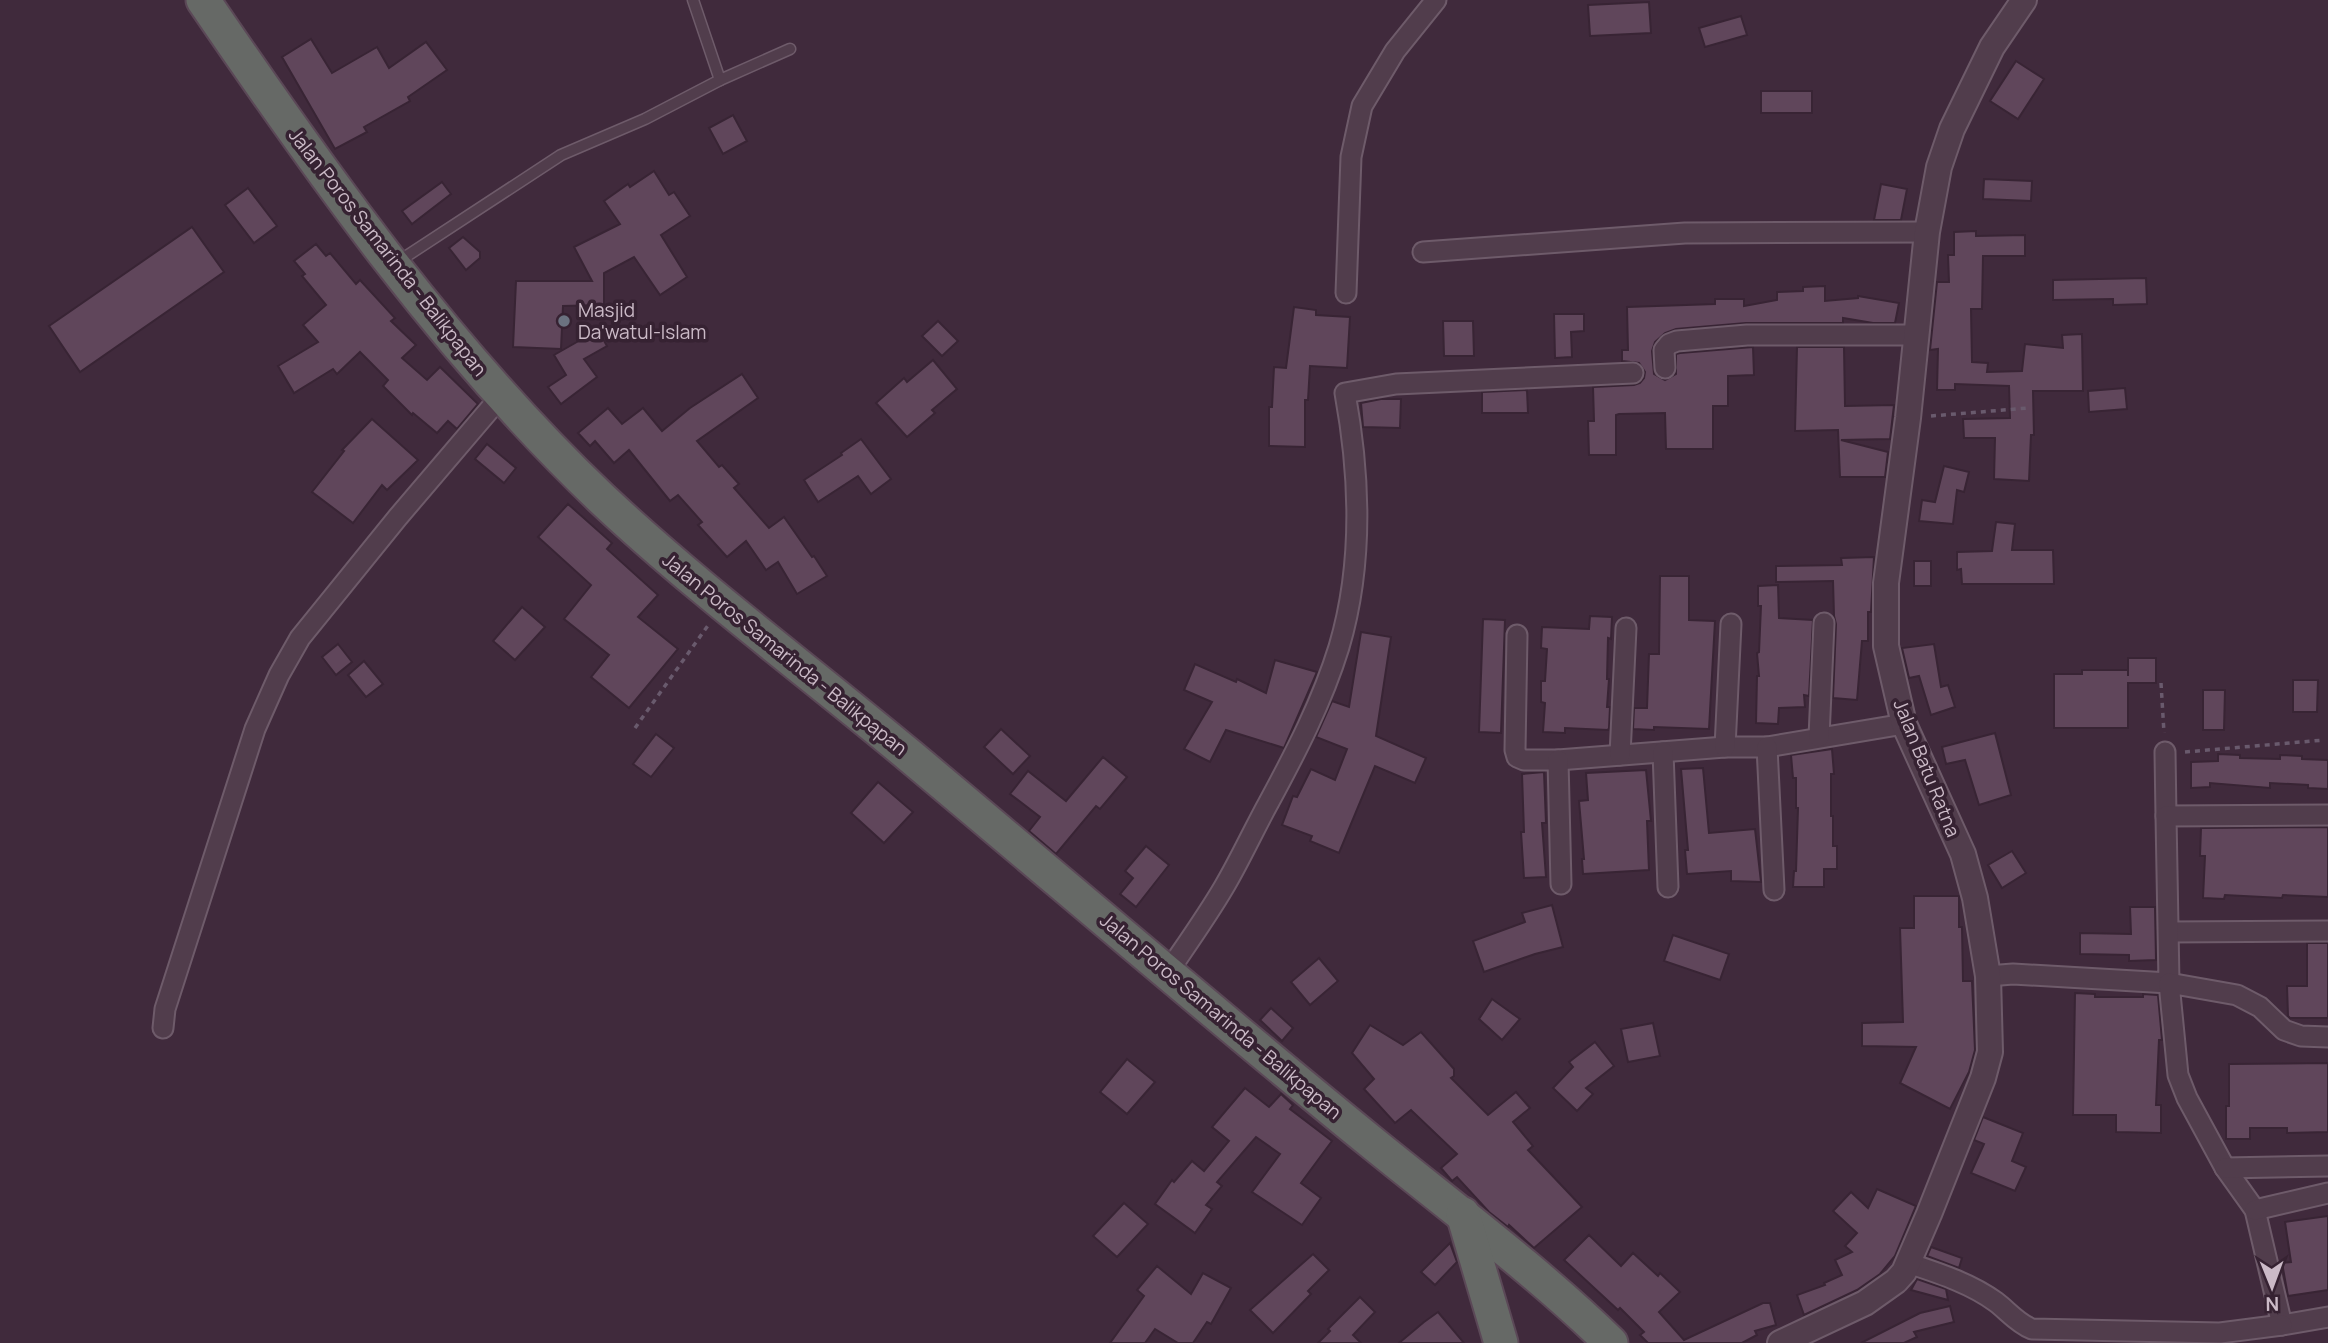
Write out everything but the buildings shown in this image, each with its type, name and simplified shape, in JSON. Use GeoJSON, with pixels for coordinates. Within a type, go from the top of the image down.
{"type":"FeatureCollection","features":[{"type":"Feature","properties":{"kind":"highway","name":"Jalan Poros Samarinda - Balikpapan"},"geometry":{"type":"LineString","coordinates":[[203,0],[274,105],[461,351],[598,495],[722,606],[869,722],[1371,1142],[1463,1214],[1611,1343]]}},
{"type":"Feature","properties":{"kind":"highway"},"geometry":{"type":"LineString","coordinates":[[1463,1214],[1501,1343]]}},
{"type":"Feature","properties":{"kind":"street"},"geometry":{"type":"LineString","coordinates":[[1346,293],[1351,158],[1362,106],[1395,51],[1436,0]]}},
{"type":"Feature","properties":{"kind":"street","name":"Jalan Batu Ratna"},"geometry":{"type":"LineString","coordinates":[[1780,1343],[1865,1303],[1896,1281],[1908,1262],[1990,1052],[1989,976],[1975,898],[1963,854],[1904,724],[1886,646],[1884,614],[1927,232],[1939,167],[1952,129],[2014,5]]}},
{"type":"Feature","properties":{"kind":"street"},"geometry":{"type":"LineString","coordinates":[[1423,252],[1685,233],[1927,232]]}},
{"type":"Feature","properties":{"kind":"street"},"geometry":{"type":"LineString","coordinates":[[1665,369],[1664,350],[1677,341],[1747,335],[1917,335]]}},
{"type":"Feature","properties":{"kind":"street"},"geometry":{"type":"LineString","coordinates":[[1168,972],[1224,887],[1300,745],[1339,646],[1353,571],[1356,491],[1353,438],[1345,393],[1396,384],[1633,373]]}},
{"type":"Feature","properties":{"kind":"street"},"geometry":{"type":"LineString","coordinates":[[163,1028],[165,1009],[255,730],[279,676],[300,638],[502,395]]}},
{"type":"Feature","properties":{"kind":"street"},"geometry":{"type":"LineString","coordinates":[[1819,737],[1824,623]]}},
{"type":"Feature","properties":{"kind":"street"},"geometry":{"type":"LineString","coordinates":[[1725,747],[1731,624]]}},
{"type":"Feature","properties":{"kind":"street"},"geometry":{"type":"LineString","coordinates":[[1620,755],[1626,628]]}},
{"type":"Feature","properties":{"kind":"street"},"geometry":{"type":"LineString","coordinates":[[1517,635],[1515,750],[1517,757],[1524,760],[1558,760],[1725,747],[1767,747],[1904,724]]}},
{"type":"Feature","properties":{"kind":"street"},"geometry":{"type":"LineString","coordinates":[[1767,747],[1774,891]]}},
{"type":"Feature","properties":{"kind":"street"},"geometry":{"type":"LineString","coordinates":[[1663,752],[1668,887]]}},
{"type":"Feature","properties":{"kind":"street"},"geometry":{"type":"LineString","coordinates":[[2165,752],[2169,982],[2178,1075],[2187,1098],[2225,1168],[2255,1210],[2281,1325]]}},
{"type":"Feature","properties":{"kind":"street"},"geometry":{"type":"LineString","coordinates":[[1558,760],[1561,884]]}},
{"type":"Feature","properties":{"kind":"street"},"geometry":{"type":"LineString","coordinates":[[2166,816],[2328,815]]}},
{"type":"Feature","properties":{"kind":"street"},"geometry":{"type":"LineString","coordinates":[[2170,932],[2328,931]]}},
{"type":"Feature","properties":{"kind":"street"},"geometry":{"type":"LineString","coordinates":[[1989,976],[2013,974],[2169,982],[2237,995],[2260,1007],[2284,1030],[2301,1036],[2328,1037]]}},
{"type":"Feature","properties":{"kind":"street"},"geometry":{"type":"LineString","coordinates":[[2225,1168],[2328,1166]]}},
{"type":"Feature","properties":{"kind":"street"},"geometry":{"type":"LineString","coordinates":[[2255,1210],[2328,1193]]}},
{"type":"Feature","properties":{"kind":"street"},"geometry":{"type":"LineString","coordinates":[[1908,1262],[1966,1285],[2032,1329],[2220,1333],[2328,1317]]}},
{"type":"Feature","properties":{"kind":"lane"},"geometry":{"type":"LineString","coordinates":[[693,0],[720,80]]}},
{"type":"Feature","properties":{"kind":"lane"},"geometry":{"type":"LineString","coordinates":[[393,265],[561,155],[645,119],[720,80],[790,49]]}},
{"type":"Feature","properties":{"kind":"path"},"geometry":{"type":"LineString","coordinates":[[1908,418],[2028,408]]}},
{"type":"Feature","properties":{"kind":"path"},"geometry":{"type":"LineString","coordinates":[[635,728],[722,606]]}},
{"type":"Feature","properties":{"kind":"path"},"geometry":{"type":"LineString","coordinates":[[2161,683],[2165,752],[2324,740]]}},
{"type":"Feature","properties":{"kind":"place","name":"Masjid Da'watul-Islam"},"geometry":{"type":"Point","coordinates":[564,321]}}]}
